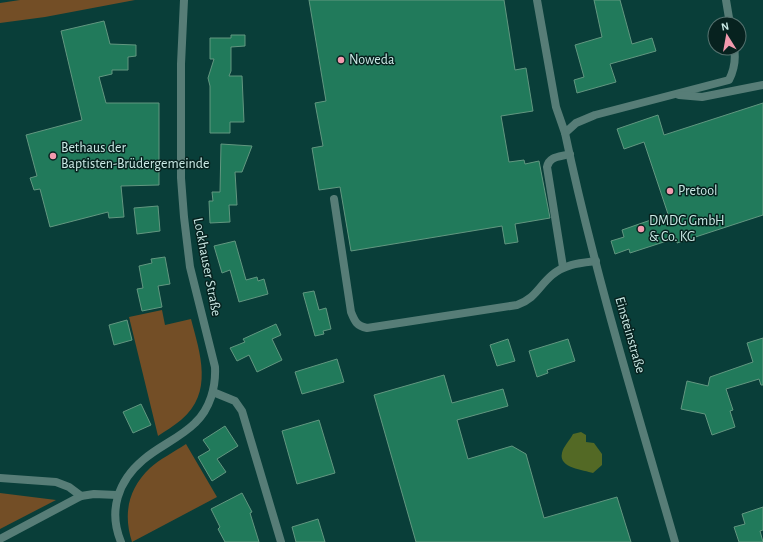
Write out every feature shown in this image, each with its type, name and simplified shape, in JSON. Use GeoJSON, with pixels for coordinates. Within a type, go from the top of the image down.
{"type":"FeatureCollection","features":[{"type":"Feature","properties":{"kind":"street","name":"Lockhauser Straße"},"geometry":{"type":"LineString","coordinates":[[121,542],[115,517],[117,496],[126,478],[143,459],[195,423],[206,409],[213,392],[215,380],[215,367],[190,267],[184,217],[182,178],[181,64],[184,0]]}},
{"type":"Feature","properties":{"kind":"street","name":"Einsteinstraße"},"geometry":{"type":"LineString","coordinates":[[537,0],[556,107],[565,133],[579,197],[676,542]]}},
{"type":"Feature","properties":{"kind":"street"},"geometry":{"type":"LineString","coordinates":[[726,0],[729,16]]}},
{"type":"Feature","properties":{"kind":"street"},"geometry":{"type":"LineString","coordinates":[[565,133],[576,123],[595,115],[729,80],[733,72],[736,56]]}},
{"type":"Feature","properties":{"kind":"street"},"geometry":{"type":"LineString","coordinates":[[676,94],[702,97],[763,86]]}},
{"type":"Feature","properties":{"kind":"street"},"geometry":{"type":"LineString","coordinates":[[564,267],[548,163],[552,158],[570,154]]}},
{"type":"Feature","properties":{"kind":"street"},"geometry":{"type":"LineString","coordinates":[[334,199],[351,312],[355,322],[360,326],[367,328],[517,305],[528,301],[551,275],[564,267],[596,261]]}},
{"type":"Feature","properties":{"kind":"street"},"geometry":{"type":"LineString","coordinates":[[213,392],[235,402],[242,411],[281,542]]}},
{"type":"Feature","properties":{"kind":"street"},"geometry":{"type":"LineString","coordinates":[[0,478],[56,482],[69,487],[81,496]]}},
{"type":"Feature","properties":{"kind":"street"},"geometry":{"type":"LineString","coordinates":[[0,539],[81,496],[94,494],[117,496]]}},
{"type":"Feature","properties":{"kind":"shaded area"},"geometry":{"type":"Polygon","coordinates":[[[20,0],[135,0],[45,17],[0,23],[0,3],[20,0]]]}},
{"type":"Feature","properties":{"kind":"shaded area"},"geometry":{"type":"Polygon","coordinates":[[[162,310],[165,325],[191,319],[198,345],[202,372],[198,398],[191,409],[181,420],[158,436],[129,317],[162,310]]]}},
{"type":"Feature","properties":{"kind":"shaded area"},"geometry":{"type":"Polygon","coordinates":[[[581,432],[586,435],[586,442],[594,443],[602,454],[602,465],[593,473],[573,468],[564,462],[562,458],[564,448],[573,434],[581,432]]]}},
{"type":"Feature","properties":{"kind":"shaded area"},"geometry":{"type":"Polygon","coordinates":[[[186,444],[217,497],[132,542],[129,532],[128,512],[132,493],[137,484],[150,468],[186,444]]]}},
{"type":"Feature","properties":{"kind":"shaded area"},"geometry":{"type":"Polygon","coordinates":[[[0,493],[56,500],[0,529],[0,493]]]}},
{"type":"Feature","properties":{"kind":"building"},"geometry":{"type":"Polygon","coordinates":[[[309,0],[504,0],[515,70],[526,68],[533,111],[501,116],[509,162],[524,160],[525,164],[539,161],[550,218],[515,224],[518,242],[505,244],[502,226],[351,251],[340,187],[319,190],[312,148],[323,146],[315,103],[326,101],[309,0]]]}},
{"type":"Feature","properties":{"kind":"building"},"geometry":{"type":"Polygon","coordinates":[[[594,0],[620,0],[632,44],[652,38],[656,51],[610,64],[616,82],[577,93],[574,80],[584,77],[575,45],[602,37],[594,0]]]}},
{"type":"Feature","properties":{"kind":"building"},"geometry":{"type":"Polygon","coordinates":[[[104,21],[110,44],[136,45],[136,56],[128,57],[128,70],[112,70],[112,74],[99,77],[106,103],[159,103],[159,185],[121,186],[124,217],[109,218],[108,212],[50,227],[40,189],[34,190],[30,178],[37,176],[26,135],[82,120],[61,31],[104,21]]]}},
{"type":"Feature","properties":{"kind":"building"},"geometry":{"type":"Polygon","coordinates":[[[231,35],[245,35],[245,46],[231,47],[231,71],[229,76],[242,76],[244,122],[230,122],[230,133],[210,133],[210,86],[208,78],[214,59],[210,59],[210,38],[231,38],[231,35]]]}},
{"type":"Feature","properties":{"kind":"building"},"geometry":{"type":"Polygon","coordinates":[[[763,103],[763,215],[677,243],[676,238],[630,253],[629,249],[615,254],[611,241],[624,237],[622,230],[668,214],[644,142],[624,149],[617,129],[658,115],[664,135],[763,103]]]}},
{"type":"Feature","properties":{"kind":"building"},"geometry":{"type":"Polygon","coordinates":[[[221,144],[252,146],[242,172],[235,172],[237,205],[229,205],[230,222],[210,223],[209,201],[213,201],[212,192],[220,192],[221,144]]]}},
{"type":"Feature","properties":{"kind":"building"},"geometry":{"type":"Polygon","coordinates":[[[158,206],[160,231],[137,234],[134,208],[158,206]]]}},
{"type":"Feature","properties":{"kind":"building"},"geometry":{"type":"Polygon","coordinates":[[[235,241],[246,280],[257,277],[258,281],[264,279],[268,294],[239,302],[230,270],[222,273],[214,246],[235,241]]]}},
{"type":"Feature","properties":{"kind":"building"},"geometry":{"type":"Polygon","coordinates":[[[165,257],[170,284],[158,286],[162,307],[142,311],[137,289],[143,288],[139,266],[152,263],[151,259],[165,257]]]}},
{"type":"Feature","properties":{"kind":"building"},"geometry":{"type":"Polygon","coordinates":[[[314,291],[319,310],[326,308],[331,329],[323,331],[324,334],[315,336],[303,293],[314,291]]]}},
{"type":"Feature","properties":{"kind":"building"},"geometry":{"type":"Polygon","coordinates":[[[127,320],[132,340],[114,345],[109,325],[127,320]]]}},
{"type":"Feature","properties":{"kind":"building"},"geometry":{"type":"Polygon","coordinates":[[[276,324],[281,335],[272,339],[282,360],[257,372],[249,355],[237,361],[230,348],[245,342],[243,339],[276,324]]]}},
{"type":"Feature","properties":{"kind":"building"},"geometry":{"type":"Polygon","coordinates":[[[763,338],[763,385],[761,385],[759,379],[726,389],[733,410],[730,411],[735,427],[712,435],[705,414],[681,409],[687,381],[708,386],[710,377],[753,362],[747,343],[763,338]]]}},
{"type":"Feature","properties":{"kind":"building"},"geometry":{"type":"Polygon","coordinates":[[[508,339],[515,361],[497,366],[490,345],[508,339]]]}},
{"type":"Feature","properties":{"kind":"building"},"geometry":{"type":"Polygon","coordinates":[[[568,339],[575,361],[547,370],[548,373],[537,377],[529,351],[568,339]]]}},
{"type":"Feature","properties":{"kind":"building"},"geometry":{"type":"Polygon","coordinates":[[[337,359],[344,382],[302,394],[295,372],[337,359]]]}},
{"type":"Feature","properties":{"kind":"building"},"geometry":{"type":"Polygon","coordinates":[[[444,375],[452,403],[503,389],[508,406],[457,420],[468,459],[512,446],[526,454],[544,518],[617,497],[631,542],[416,542],[374,395],[444,375]]]}},
{"type":"Feature","properties":{"kind":"building"},"geometry":{"type":"Polygon","coordinates":[[[141,404],[151,425],[133,433],[123,412],[141,404]]]}},
{"type":"Feature","properties":{"kind":"building"},"geometry":{"type":"Polygon","coordinates":[[[319,420],[335,473],[297,484],[282,431],[319,420]]]}},
{"type":"Feature","properties":{"kind":"building"},"geometry":{"type":"Polygon","coordinates":[[[225,426],[238,446],[217,459],[226,472],[212,481],[198,457],[210,450],[203,440],[225,426]]]}},
{"type":"Feature","properties":{"kind":"building"},"geometry":{"type":"Polygon","coordinates":[[[242,493],[252,512],[250,513],[259,542],[225,542],[218,529],[220,527],[211,509],[242,493]]]}},
{"type":"Feature","properties":{"kind":"building"},"geometry":{"type":"Polygon","coordinates":[[[763,507],[763,530],[760,531],[763,542],[739,542],[734,527],[745,524],[742,514],[763,507]]]}},
{"type":"Feature","properties":{"kind":"building"},"geometry":{"type":"Polygon","coordinates":[[[318,519],[325,542],[296,542],[292,527],[318,519]]]}},
{"type":"Feature","properties":{"kind":"place","name":"Noweda"},"geometry":{"type":"Point","coordinates":[341,60]}},
{"type":"Feature","properties":{"kind":"place","name":"Bethaus der Baptisten-Brüdergemeinde"},"geometry":{"type":"Point","coordinates":[53,156]}},
{"type":"Feature","properties":{"kind":"place","name":"Pretool"},"geometry":{"type":"Point","coordinates":[670,191]}},
{"type":"Feature","properties":{"kind":"place","name":"DMDG GmbH & Co. KG"},"geometry":{"type":"Point","coordinates":[641,229]}}]}
